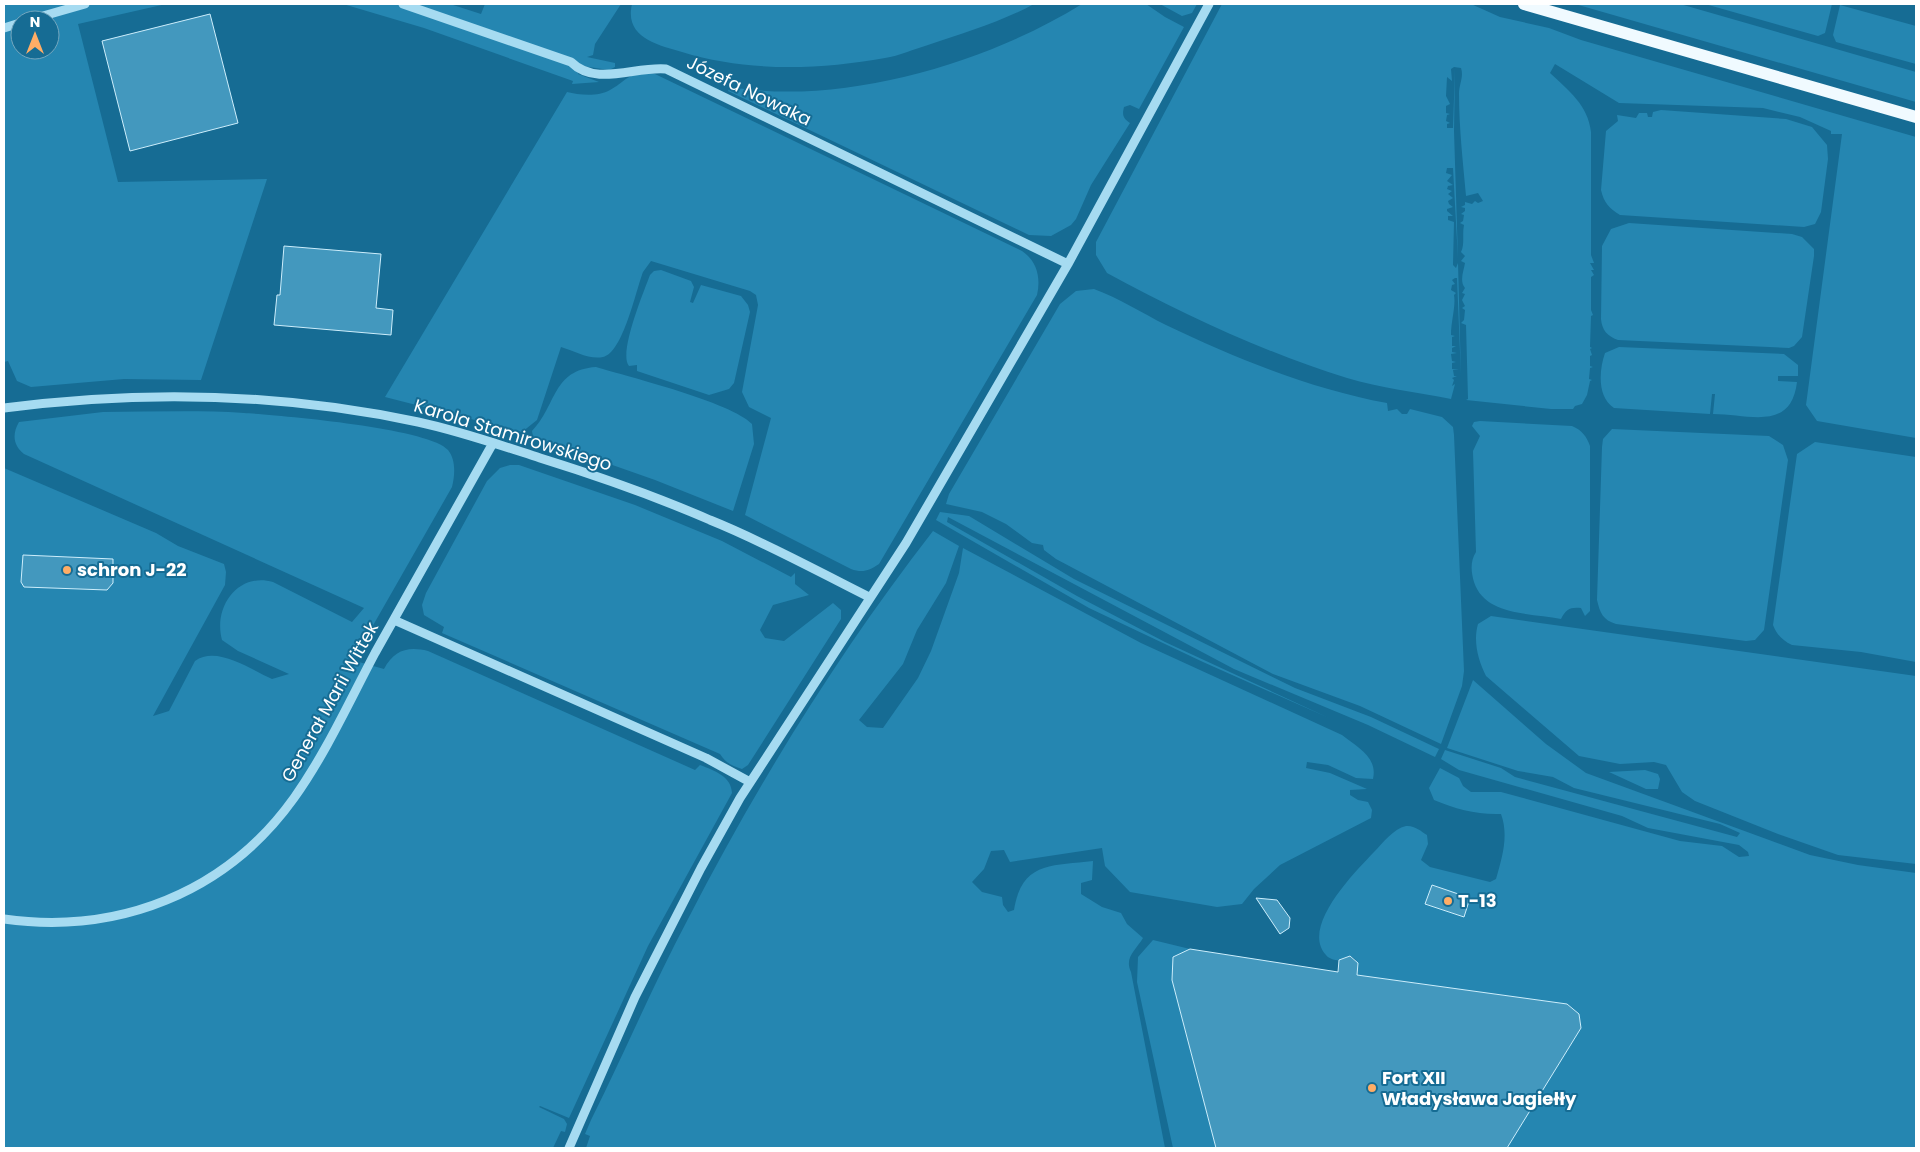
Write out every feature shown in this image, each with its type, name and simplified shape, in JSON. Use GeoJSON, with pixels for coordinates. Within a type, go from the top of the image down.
{"type":"FeatureCollection","features":[{"type":"Feature","properties":{"kind":"main road"},"geometry":{"type":"LineString","coordinates":[[1524,4],[1916,117]]}},
{"type":"Feature","properties":{"kind":"street"},"geometry":{"type":"LineString","coordinates":[[60,11],[85,4]]}},
{"type":"Feature","properties":{"kind":"street","name":"Józefa Nowaka"},"geometry":{"type":"LineString","coordinates":[[403,4],[571,62],[583,71],[612,75],[642,68],[666,69],[1068,264]]}},
{"type":"Feature","properties":{"kind":"street"},"geometry":{"type":"LineString","coordinates":[[569,1148],[635,997],[701,868],[750,782],[906,543],[1068,264],[1209,4]]}},
{"type":"Feature","properties":{"kind":"street","name":"Karola Stamirowskiego"},"geometry":{"type":"LineString","coordinates":[[4,408],[63,400],[134,397],[280,401],[409,420],[493,442],[602,478],[711,520],[869,597]]}},
{"type":"Feature","properties":{"kind":"street","name":"Generał Marii Wittek"},"geometry":{"type":"LineString","coordinates":[[4,919],[42,924],[85,922],[117,916],[178,896],[235,860],[266,832],[315,766],[493,442]]}},
{"type":"Feature","properties":{"kind":"street","name":"Generał Marii Wittek"},"geometry":{"type":"LineString","coordinates":[[394,620],[706,758],[750,782]]}},
{"type":"Feature","properties":{"kind":"shaded area"},"geometry":{"type":"Polygon","coordinates":[[[4,4],[166,4],[78,24],[118,182],[267,179],[201,380],[124,379],[31,387],[17,381],[8,361],[4,362],[4,4]]]}},
{"type":"Feature","properties":{"kind":"shaded area"},"geometry":{"type":"Polygon","coordinates":[[[343,4],[450,4],[481,14],[485,4],[621,4],[595,44],[593,55],[587,57],[615,63],[615,67],[609,70],[582,66],[578,74],[599,82],[572,84],[573,81],[424,28],[343,4]]]}},
{"type":"Feature","properties":{"kind":"shaded area"},"geometry":{"type":"Polygon","coordinates":[[[632,4],[1034,4],[982,27],[896,56],[834,65],[783,67],[732,63],[654,43],[638,32],[633,25],[631,16],[632,4]]]}},
{"type":"Feature","properties":{"kind":"shaded area"},"geometry":{"type":"Polygon","coordinates":[[[1082,4],[1146,4],[1184,27],[1139,109],[1130,105],[1124,107],[1124,116],[1130,123],[1091,185],[1076,219],[1071,225],[1051,236],[1029,235],[728,91],[730,87],[774,91],[819,90],[866,85],[913,75],[1003,45],[1082,4]]]}},
{"type":"Feature","properties":{"kind":"shaded area"},"geometry":{"type":"Polygon","coordinates":[[[1160,4],[1197,4],[1192,13],[1182,16],[1160,4]]]}},
{"type":"Feature","properties":{"kind":"shaded area"},"geometry":{"type":"Polygon","coordinates":[[[1222,4],[1471,4],[1500,17],[1549,28],[1581,40],[1916,137],[1916,438],[1817,421],[1806,405],[1842,134],[1831,134],[1831,131],[1800,117],[1763,108],[1619,103],[1555,64],[1550,73],[1571,92],[1582,106],[1591,132],[1591,255],[1594,263],[1590,263],[1594,270],[1591,270],[1594,275],[1591,277],[1591,310],[1593,315],[1591,316],[1590,347],[1592,348],[1590,349],[1592,355],[1590,356],[1590,366],[1593,367],[1590,368],[1589,379],[1592,380],[1590,381],[1587,395],[1582,404],[1575,406],[1573,409],[1551,409],[1466,400],[1468,399],[1466,325],[1461,323],[1464,320],[1465,310],[1462,308],[1465,306],[1462,300],[1465,294],[1462,293],[1465,288],[1462,279],[1465,263],[1461,261],[1465,256],[1461,252],[1464,225],[1460,223],[1463,221],[1464,215],[1461,214],[1465,211],[1465,208],[1461,207],[1465,205],[1465,202],[1472,204],[1475,201],[1478,203],[1483,201],[1478,193],[1466,196],[1460,120],[1461,68],[1454,67],[1451,69],[1452,81],[1447,77],[1446,96],[1450,104],[1446,106],[1446,113],[1450,114],[1447,115],[1446,121],[1450,123],[1447,124],[1447,128],[1453,128],[1455,68],[1454,131],[1458,259],[1453,168],[1447,168],[1446,173],[1452,175],[1447,181],[1453,185],[1448,186],[1447,189],[1452,191],[1448,194],[1453,198],[1448,201],[1453,207],[1447,209],[1447,211],[1453,216],[1448,216],[1448,220],[1454,222],[1453,265],[1456,268],[1458,263],[1461,377],[1457,278],[1455,278],[1452,280],[1455,284],[1452,285],[1451,290],[1456,293],[1454,295],[1451,335],[1455,336],[1452,337],[1452,346],[1456,346],[1452,348],[1452,352],[1457,353],[1451,354],[1452,361],[1456,362],[1452,363],[1452,369],[1459,370],[1453,370],[1454,376],[1457,376],[1452,378],[1454,380],[1452,386],[1455,384],[1451,399],[1385,387],[1316,368],[1224,331],[1107,273],[1096,255],[1096,242],[1222,4]]]}},
{"type":"Feature","properties":{"kind":"shaded area"},"geometry":{"type":"Polygon","coordinates":[[[1575,4],[1680,4],[1916,72],[1916,102],[1575,4]]]}},
{"type":"Feature","properties":{"kind":"shaded area"},"geometry":{"type":"Polygon","coordinates":[[[1705,4],[1832,4],[1825,33],[1818,36],[1705,4]]]}},
{"type":"Feature","properties":{"kind":"shaded area"},"geometry":{"type":"Polygon","coordinates":[[[1840,5],[1916,26],[1916,64],[1836,42],[1833,35],[1840,5]]]}},
{"type":"Feature","properties":{"kind":"shaded area"},"geometry":{"type":"Polygon","coordinates":[[[644,73],[655,74],[1022,251],[1037,270],[1037,295],[879,564],[872,568],[865,571],[851,569],[745,515],[771,418],[749,407],[742,392],[758,305],[756,295],[750,291],[651,261],[643,272],[628,320],[617,345],[610,353],[598,358],[561,347],[537,420],[522,432],[385,397],[567,92],[583,95],[600,94],[610,90],[629,77],[644,73]]]}},
{"type":"Feature","properties":{"kind":"shaded area"},"geometry":{"type":"Polygon","coordinates":[[[1661,110],[1786,119],[1812,127],[1827,145],[1828,159],[1821,212],[1815,224],[1804,227],[1620,215],[1605,202],[1601,190],[1606,131],[1618,121],[1617,115],[1636,118],[1639,113],[1647,113],[1648,117],[1652,117],[1653,112],[1661,110]]]}},
{"type":"Feature","properties":{"kind":"shaded area"},"geometry":{"type":"Polygon","coordinates":[[[1629,223],[1792,234],[1802,237],[1814,249],[1814,256],[1802,337],[1794,346],[1789,348],[1618,340],[1611,337],[1604,329],[1601,319],[1602,246],[1611,229],[1629,223]]]}},
{"type":"Feature","properties":{"kind":"shaded area"},"geometry":{"type":"Polygon","coordinates":[[[661,270],[691,281],[694,287],[690,302],[693,303],[701,285],[741,296],[748,305],[750,312],[734,383],[729,389],[709,395],[637,371],[637,365],[629,366],[626,359],[629,336],[638,308],[650,275],[654,271],[661,270]]]}},
{"type":"Feature","properties":{"kind":"shaded area"},"geometry":{"type":"Polygon","coordinates":[[[1094,289],[1166,325],[1274,371],[1330,390],[1387,403],[1388,411],[1397,409],[1402,414],[1407,414],[1410,409],[1442,417],[1453,427],[1464,671],[1462,686],[1441,744],[1360,706],[1273,674],[1056,559],[1044,550],[1043,545],[1032,543],[1006,524],[982,512],[946,504],[949,494],[1060,304],[1076,291],[1094,289]]]}},
{"type":"Feature","properties":{"kind":"shaded area"},"geometry":{"type":"Polygon","coordinates":[[[1619,347],[1784,354],[1798,365],[1798,376],[1778,376],[1778,381],[1797,382],[1793,398],[1786,408],[1777,414],[1766,417],[1713,414],[1715,394],[1712,394],[1710,414],[1614,408],[1608,403],[1602,390],[1601,367],[1605,353],[1619,347]]]}},
{"type":"Feature","properties":{"kind":"shaded area"},"geometry":{"type":"Polygon","coordinates":[[[596,367],[702,399],[741,416],[752,424],[754,444],[733,511],[655,480],[533,437],[532,431],[563,382],[571,375],[582,370],[596,367]]]}},
{"type":"Feature","properties":{"kind":"shaded area"},"geometry":{"type":"Polygon","coordinates":[[[103,412],[244,413],[385,429],[435,442],[451,454],[454,463],[452,487],[355,657],[348,659],[384,669],[392,657],[402,651],[414,649],[428,651],[695,770],[700,765],[721,775],[729,782],[732,793],[648,946],[569,1118],[539,1107],[564,1119],[567,1124],[565,1132],[561,1131],[553,1148],[4,1148],[4,468],[156,533],[178,546],[224,564],[226,572],[225,585],[153,716],[169,711],[195,661],[204,657],[223,657],[272,679],[289,674],[238,651],[222,640],[221,616],[231,595],[239,587],[249,582],[260,580],[273,582],[352,622],[364,608],[24,454],[16,443],[15,431],[19,422],[103,412]]]}},
{"type":"Feature","properties":{"kind":"shaded area"},"geometry":{"type":"Polygon","coordinates":[[[1474,422],[1572,426],[1584,434],[1590,446],[1590,611],[1585,616],[1581,608],[1569,609],[1561,619],[1510,611],[1488,601],[1480,593],[1474,582],[1472,567],[1476,552],[1473,451],[1480,436],[1472,426],[1474,422]]]}},
{"type":"Feature","properties":{"kind":"shaded area"},"geometry":{"type":"Polygon","coordinates":[[[1612,429],[1769,436],[1783,445],[1788,460],[1764,630],[1755,640],[1746,641],[1616,624],[1603,615],[1597,600],[1602,447],[1603,439],[1612,429]]]}},
{"type":"Feature","properties":{"kind":"shaded area"},"geometry":{"type":"Polygon","coordinates":[[[1815,442],[1916,457],[1916,662],[1861,652],[1792,645],[1780,637],[1773,625],[1797,454],[1815,442]]]}},
{"type":"Feature","properties":{"kind":"shaded area"},"geometry":{"type":"Polygon","coordinates":[[[519,465],[635,505],[722,541],[791,577],[795,573],[795,584],[809,595],[773,605],[760,630],[765,638],[784,641],[833,603],[841,610],[841,619],[748,765],[742,769],[735,767],[720,754],[442,633],[444,627],[424,615],[422,605],[426,593],[487,481],[500,468],[519,465]]]}},
{"type":"Feature","properties":{"kind":"shaded area"},"geometry":{"type":"Polygon","coordinates":[[[940,512],[969,516],[1074,579],[1295,688],[1371,717],[1439,749],[1435,757],[1368,725],[1234,669],[948,517],[947,522],[1077,596],[1165,642],[1329,718],[1203,662],[1089,608],[936,520],[940,512]]]}},
{"type":"Feature","properties":{"kind":"shaded area"},"geometry":{"type":"Polygon","coordinates":[[[933,531],[959,546],[946,583],[917,630],[903,664],[859,720],[867,727],[883,728],[918,678],[931,651],[959,573],[963,548],[1141,643],[1342,735],[1365,753],[1374,771],[1373,779],[1356,778],[1328,765],[1307,762],[1306,768],[1330,773],[1367,789],[1350,790],[1350,795],[1358,800],[1368,802],[1372,810],[1371,818],[1280,865],[1254,889],[1242,904],[1217,907],[1130,892],[1105,866],[1102,848],[1010,862],[1004,850],[991,851],[984,869],[972,882],[982,892],[1002,897],[1003,905],[1008,912],[1014,910],[1018,894],[1024,882],[1032,874],[1052,866],[1093,861],[1092,880],[1081,883],[1081,894],[1102,907],[1121,913],[1127,924],[1143,938],[1130,958],[1129,967],[1165,1148],[586,1148],[590,1136],[585,1134],[591,1120],[675,944],[771,768],[801,719],[865,624],[933,531]]]}},
{"type":"Feature","properties":{"kind":"shaded area"},"geometry":{"type":"Polygon","coordinates":[[[1491,616],[1916,676],[1916,864],[1838,855],[1778,834],[1695,801],[1682,792],[1666,765],[1654,762],[1620,764],[1579,756],[1486,676],[1479,657],[1476,637],[1478,624],[1491,616]]]}},
{"type":"Feature","properties":{"kind":"shaded area"},"geometry":{"type":"Polygon","coordinates":[[[1473,680],[1546,744],[1586,773],[1810,855],[1858,865],[1916,873],[1916,1148],[1507,1148],[1581,1028],[1579,1014],[1567,1004],[1357,975],[1358,966],[1355,959],[1350,956],[1339,960],[1332,959],[1326,955],[1320,943],[1320,930],[1325,915],[1344,886],[1388,837],[1406,826],[1412,826],[1427,835],[1428,844],[1421,860],[1430,867],[1490,882],[1496,879],[1505,839],[1501,814],[1467,811],[1434,800],[1429,788],[1440,768],[1459,778],[1463,786],[1471,792],[1501,792],[1680,841],[1722,846],[1739,857],[1749,856],[1748,852],[1739,845],[1648,828],[1622,816],[1459,770],[1441,759],[1445,750],[1501,768],[1515,777],[1737,837],[1740,833],[1720,824],[1574,788],[1553,777],[1518,771],[1447,748],[1473,680]]]}},
{"type":"Feature","properties":{"kind":"shaded area"},"geometry":{"type":"Polygon","coordinates":[[[1645,770],[1658,774],[1660,779],[1658,789],[1646,789],[1609,772],[1645,770]]]}},
{"type":"Feature","properties":{"kind":"shaded area"},"geometry":{"type":"Polygon","coordinates":[[[1153,940],[1190,949],[1173,957],[1172,980],[1216,1148],[1173,1148],[1137,982],[1138,957],[1153,940]]]}},
{"type":"Feature","properties":{"kind":"building"},"geometry":{"type":"Polygon","coordinates":[[[210,14],[238,123],[130,151],[102,41],[210,14]]]}},
{"type":"Feature","properties":{"kind":"building"},"geometry":{"type":"Polygon","coordinates":[[[284,246],[381,254],[376,308],[393,310],[391,335],[274,325],[277,295],[280,295],[284,246]]]}},
{"type":"Feature","properties":{"kind":"building","name":"schron J-22"},"geometry":{"type":"Polygon","coordinates":[[[23,555],[113,559],[113,583],[107,590],[24,587],[21,582],[23,555]]]}},
{"type":"Feature","properties":{"kind":"building","name":"T-13"},"geometry":{"type":"Polygon","coordinates":[[[1432,885],[1470,898],[1464,917],[1425,904],[1432,885]]]}},
{"type":"Feature","properties":{"kind":"building"},"geometry":{"type":"Polygon","coordinates":[[[1256,898],[1277,900],[1290,918],[1289,928],[1280,934],[1256,898]]]}},
{"type":"Feature","properties":{"kind":"building","name":"Fort XII Władysława Jagiełły"},"geometry":{"type":"Polygon","coordinates":[[[1190,949],[1338,972],[1339,960],[1350,956],[1358,963],[1357,975],[1567,1004],[1579,1014],[1581,1028],[1507,1148],[1216,1148],[1172,980],[1173,957],[1190,949]]]}},
{"type":"Feature","properties":{"kind":"place","name":"schron J-22"},"geometry":{"type":"Point","coordinates":[67,570]}},
{"type":"Feature","properties":{"kind":"place","name":"T-13"},"geometry":{"type":"Point","coordinates":[1448,901]}},
{"type":"Feature","properties":{"kind":"place","name":"Fort XII Władysława Jagiełły"},"geometry":{"type":"Point","coordinates":[1372,1088]}}]}
